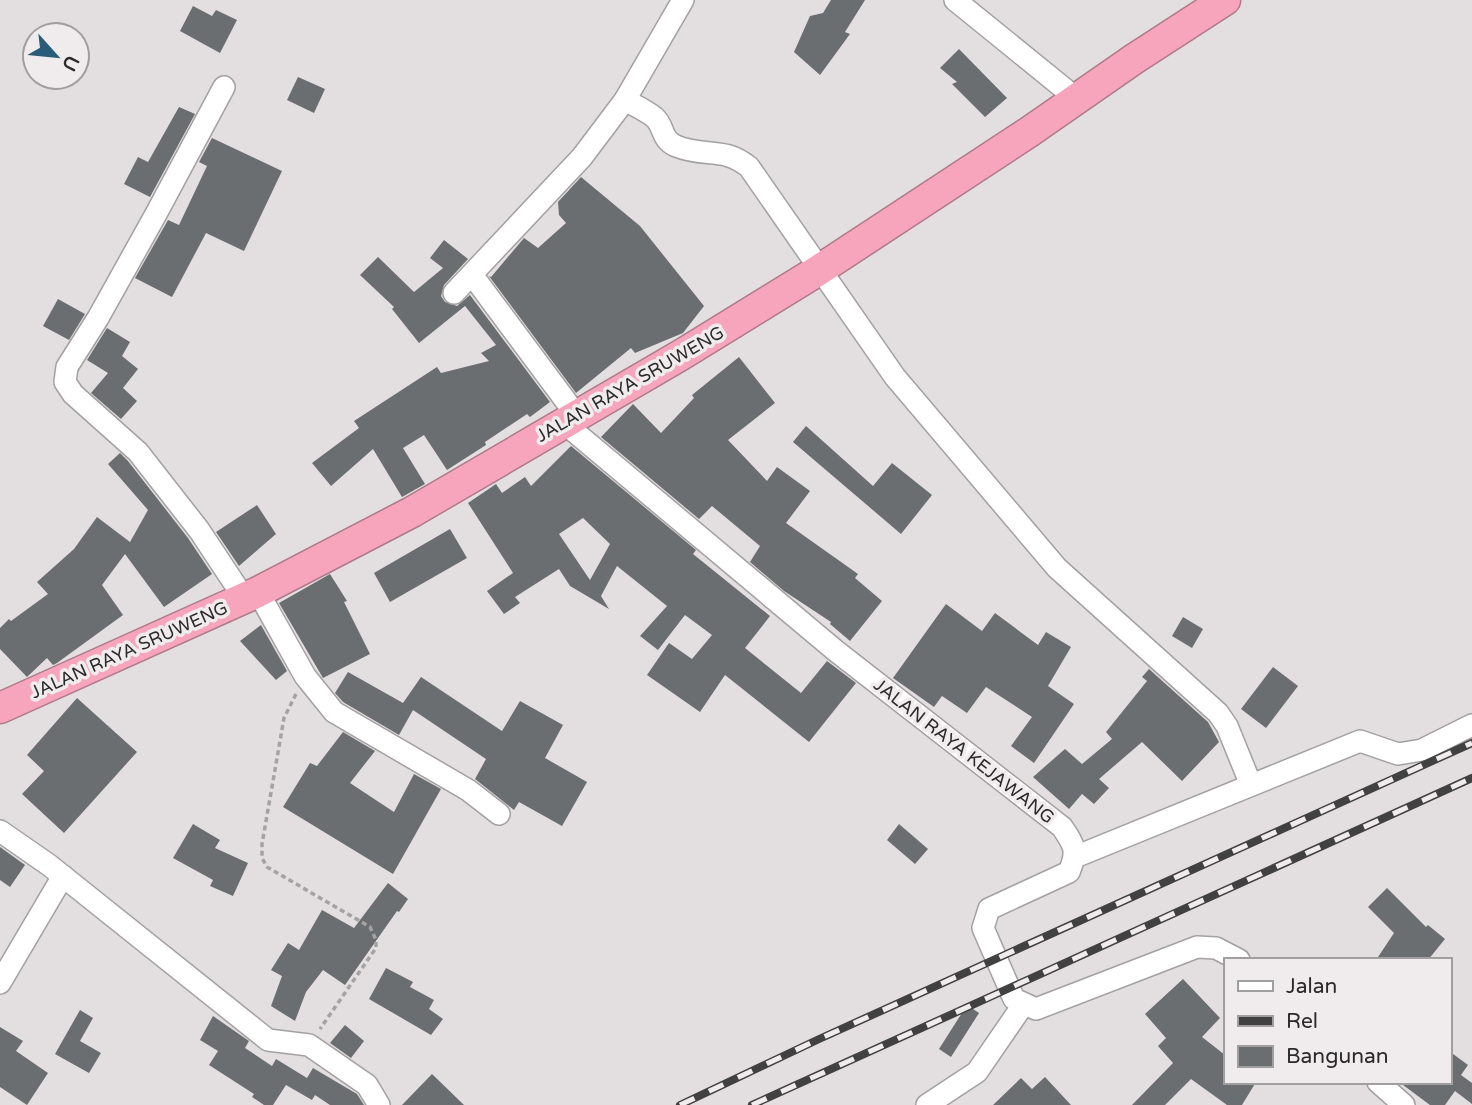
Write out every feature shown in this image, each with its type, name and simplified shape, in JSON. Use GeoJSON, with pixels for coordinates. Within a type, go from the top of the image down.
{"type":"FeatureCollection","features":[{"type":"Feature","properties":{"kind":"highway","name":"JALAN RAYA SRUWENG"},"geometry":{"type":"LineString","coordinates":[[0,708],[251,595],[412,512],[681,355],[819,270],[1225,0]]}},
{"type":"Feature","properties":{"kind":"street"},"geometry":{"type":"LineString","coordinates":[[454,293],[582,158],[625,100],[683,0]]}},
{"type":"Feature","properties":{"kind":"street"},"geometry":{"type":"LineString","coordinates":[[955,0],[979,7],[1077,99]]}},
{"type":"Feature","properties":{"kind":"street"},"geometry":{"type":"LineString","coordinates":[[224,87],[98,318],[67,367],[65,383],[73,394],[138,452],[251,595],[305,676],[334,712],[347,722],[468,790],[499,814]]}},
{"type":"Feature","properties":{"kind":"street"},"geometry":{"type":"LineString","coordinates":[[625,100],[655,118],[663,136],[674,145],[700,153],[723,152],[749,167],[895,377],[1057,568],[1218,713],[1227,726],[1251,785]]}},
{"type":"Feature","properties":{"kind":"street","name":"JALAN RAYA KEJAWANG"},"geometry":{"type":"LineString","coordinates":[[473,276],[570,419],[836,651],[1062,827],[1074,844],[1075,857]]}},
{"type":"Feature","properties":{"kind":"street"},"geometry":{"type":"LineString","coordinates":[[1235,958],[1216,948],[1197,947],[1036,1009],[1014,999],[983,928],[989,909],[1069,872],[1075,857],[1360,741],[1398,754],[1422,750],[1472,725]]}},
{"type":"Feature","properties":{"kind":"street"},"geometry":{"type":"LineString","coordinates":[[0,831],[63,876],[268,1040],[309,1045],[367,1085],[379,1105]]}},
{"type":"Feature","properties":{"kind":"street"},"geometry":{"type":"LineString","coordinates":[[0,983],[63,876]]}},
{"type":"Feature","properties":{"kind":"street"},"geometry":{"type":"LineString","coordinates":[[927,1105],[977,1072],[1023,1005]]}},
{"type":"Feature","properties":{"kind":"street"},"geometry":{"type":"LineString","coordinates":[[1380,1084],[1404,1105]]}},
{"type":"Feature","properties":{"kind":"path"},"geometry":{"type":"LineString","coordinates":[[305,676],[285,719],[262,844],[262,858],[267,867],[370,927],[376,940],[376,948],[309,1045]]}},
{"type":"Feature","properties":{"kind":"building"},"geometry":{"type":"Polygon","coordinates":[[[831,0],[865,0],[845,32],[850,34],[820,75],[794,52],[810,16],[823,13],[831,0]]]}},
{"type":"Feature","properties":{"kind":"building"},"geometry":{"type":"Polygon","coordinates":[[[193,6],[212,16],[216,10],[237,20],[220,53],[180,31],[193,6]]]}},
{"type":"Feature","properties":{"kind":"building"},"geometry":{"type":"Polygon","coordinates":[[[959,49],[1007,98],[985,117],[952,84],[957,82],[940,68],[959,49]]]}},
{"type":"Feature","properties":{"kind":"building"},"geometry":{"type":"Polygon","coordinates":[[[298,77],[325,89],[314,113],[287,100],[298,77]]]}},
{"type":"Feature","properties":{"kind":"building"},"geometry":{"type":"Polygon","coordinates":[[[179,107],[195,114],[150,197],[124,184],[138,157],[148,162],[179,107]]]}},
{"type":"Feature","properties":{"kind":"building"},"geometry":{"type":"Polygon","coordinates":[[[212,138],[282,171],[244,251],[206,233],[172,297],[135,278],[168,220],[179,225],[207,166],[199,162],[212,138]]]}},
{"type":"Feature","properties":{"kind":"building"},"geometry":{"type":"Polygon","coordinates":[[[581,177],[640,226],[704,306],[683,333],[635,353],[631,348],[576,393],[489,276],[491,277],[524,238],[538,248],[566,223],[559,215],[558,202],[581,177]]]}},
{"type":"Feature","properties":{"kind":"building"},"geometry":{"type":"Polygon","coordinates":[[[444,240],[468,259],[444,285],[441,296],[445,302],[457,306],[470,295],[550,402],[530,417],[527,414],[447,470],[424,435],[403,448],[425,484],[402,497],[373,449],[331,486],[312,463],[359,428],[354,421],[437,367],[441,373],[489,361],[481,353],[496,345],[465,306],[419,343],[392,309],[394,307],[360,275],[378,257],[414,292],[443,268],[430,258],[444,240]]]}},
{"type":"Feature","properties":{"kind":"building"},"geometry":{"type":"Polygon","coordinates":[[[58,299],[85,314],[69,340],[43,326],[58,299]]]}},
{"type":"Feature","properties":{"kind":"building"},"geometry":{"type":"Polygon","coordinates":[[[107,328],[130,342],[122,356],[138,369],[123,388],[137,401],[121,419],[91,393],[108,373],[87,360],[107,328]]]}},
{"type":"Feature","properties":{"kind":"building"},"geometry":{"type":"Polygon","coordinates":[[[739,357],[775,403],[728,440],[767,481],[777,467],[810,491],[786,523],[858,574],[855,578],[882,601],[850,641],[830,624],[831,622],[784,591],[750,562],[760,546],[712,506],[699,519],[601,437],[633,404],[661,433],[694,398],[692,395],[739,357]]]}},
{"type":"Feature","properties":{"kind":"building"},"geometry":{"type":"Polygon","coordinates":[[[806,426],[873,486],[892,463],[932,495],[901,534],[793,442],[806,426]]]}},
{"type":"Feature","properties":{"kind":"building"},"geometry":{"type":"Polygon","coordinates":[[[571,446],[696,550],[693,554],[770,616],[745,648],[801,693],[827,661],[856,683],[809,742],[725,675],[700,712],[647,675],[669,643],[692,659],[712,635],[685,615],[658,650],[640,636],[667,606],[617,566],[601,596],[609,609],[570,586],[559,569],[515,597],[520,603],[504,614],[487,591],[513,573],[468,503],[496,484],[502,493],[525,477],[531,486],[571,446]],[[583,518],[559,534],[590,580],[610,544],[583,518]]]}},
{"type":"Feature","properties":{"kind":"building"},"geometry":{"type":"Polygon","coordinates":[[[120,453],[188,538],[212,574],[164,607],[125,554],[102,585],[123,615],[57,663],[53,665],[47,658],[27,677],[0,649],[0,628],[9,619],[11,621],[48,594],[37,582],[74,549],[97,517],[130,542],[148,510],[108,464],[120,453]]]}},
{"type":"Feature","properties":{"kind":"building"},"geometry":{"type":"Polygon","coordinates":[[[257,505],[276,534],[239,566],[216,532],[257,505]]]}},
{"type":"Feature","properties":{"kind":"building"},"geometry":{"type":"Polygon","coordinates":[[[450,529],[467,558],[390,602],[374,573],[450,529]]]}},
{"type":"Feature","properties":{"kind":"building"},"geometry":{"type":"Polygon","coordinates":[[[330,574],[347,601],[344,602],[370,654],[323,678],[279,603],[330,574]]]}},
{"type":"Feature","properties":{"kind":"building"},"geometry":{"type":"Polygon","coordinates":[[[946,604],[982,631],[995,613],[1038,645],[1046,632],[1071,647],[1048,686],[1074,704],[1034,763],[1011,746],[1032,717],[986,687],[967,713],[942,696],[934,707],[893,678],[946,604]]]}},
{"type":"Feature","properties":{"kind":"building"},"geometry":{"type":"Polygon","coordinates":[[[1183,617],[1203,629],[1192,648],[1172,636],[1183,617]]]}},
{"type":"Feature","properties":{"kind":"building"},"geometry":{"type":"Polygon","coordinates":[[[261,625],[287,671],[276,680],[240,641],[261,625]]]}},
{"type":"Feature","properties":{"kind":"building"},"geometry":{"type":"Polygon","coordinates":[[[1273,667],[1298,686],[1266,728],[1241,709],[1273,667]]]}},
{"type":"Feature","properties":{"kind":"building"},"geometry":{"type":"Polygon","coordinates":[[[1149,669],[1208,722],[1219,742],[1182,781],[1142,742],[1099,779],[1109,788],[1094,804],[1082,794],[1069,809],[1033,777],[1065,749],[1082,764],[1112,739],[1106,732],[1147,681],[1142,677],[1149,669]]]}},
{"type":"Feature","properties":{"kind":"building"},"geometry":{"type":"Polygon","coordinates":[[[348,672],[403,703],[421,677],[502,731],[520,701],[563,725],[545,758],[587,782],[562,826],[519,802],[514,810],[475,779],[486,759],[413,710],[399,735],[343,702],[335,693],[348,672]]]}},
{"type":"Feature","properties":{"kind":"building"},"geometry":{"type":"Polygon","coordinates":[[[77,698],[137,752],[64,833],[22,794],[44,771],[27,755],[77,698]]]}},
{"type":"Feature","properties":{"kind":"building"},"geometry":{"type":"Polygon","coordinates":[[[343,732],[375,751],[350,783],[394,812],[414,774],[441,789],[393,874],[283,807],[310,763],[317,766],[343,732]]]}},
{"type":"Feature","properties":{"kind":"building"},"geometry":{"type":"Polygon","coordinates":[[[193,824],[220,840],[215,848],[248,863],[233,896],[210,886],[213,880],[173,858],[193,824]]]}},
{"type":"Feature","properties":{"kind":"building"},"geometry":{"type":"Polygon","coordinates":[[[899,824],[928,849],[915,864],[887,840],[899,824]]]}},
{"type":"Feature","properties":{"kind":"building"},"geometry":{"type":"Polygon","coordinates":[[[0,847],[25,865],[10,887],[0,880],[0,847]]]}},
{"type":"Feature","properties":{"kind":"building"},"geometry":{"type":"Polygon","coordinates":[[[388,883],[408,899],[345,985],[323,970],[306,992],[295,1021],[271,1006],[282,976],[271,970],[288,943],[299,950],[322,910],[354,928],[388,883]]]}},
{"type":"Feature","properties":{"kind":"building"},"geometry":{"type":"Polygon","coordinates":[[[1387,888],[1426,927],[1428,925],[1445,939],[1430,958],[1377,958],[1394,933],[1368,907],[1387,888]]]}},
{"type":"Feature","properties":{"kind":"building"},"geometry":{"type":"Polygon","coordinates":[[[386,968],[413,982],[410,987],[434,1000],[429,1009],[443,1019],[431,1035],[369,999],[386,968]]]}},
{"type":"Feature","properties":{"kind":"building"},"geometry":{"type":"Polygon","coordinates":[[[1183,979],[1220,1018],[1202,1037],[1224,1054],[1224,1084],[1255,1084],[1242,1105],[1227,1105],[1191,1079],[1165,1105],[1132,1105],[1173,1063],[1158,1046],[1166,1038],[1145,1014],[1183,979]]]}},
{"type":"Feature","properties":{"kind":"building"},"geometry":{"type":"Polygon","coordinates":[[[967,1005],[979,1013],[951,1057],[939,1049],[967,1005]]]}},
{"type":"Feature","properties":{"kind":"building"},"geometry":{"type":"Polygon","coordinates":[[[80,1010],[93,1018],[80,1041],[101,1053],[89,1073],[55,1054],[80,1010]]]}},
{"type":"Feature","properties":{"kind":"building"},"geometry":{"type":"Polygon","coordinates":[[[213,1016],[249,1041],[245,1048],[272,1066],[276,1059],[307,1078],[313,1068],[357,1094],[364,1105],[330,1105],[315,1095],[312,1100],[286,1085],[273,1105],[264,1105],[252,1097],[254,1094],[209,1065],[218,1051],[200,1040],[213,1016]]]}},
{"type":"Feature","properties":{"kind":"building"},"geometry":{"type":"Polygon","coordinates":[[[345,1025],[364,1041],[351,1058],[330,1043],[345,1025]]]}},
{"type":"Feature","properties":{"kind":"building"},"geometry":{"type":"Polygon","coordinates":[[[0,1027],[23,1041],[16,1051],[48,1073],[27,1105],[0,1087],[0,1027]]]}},
{"type":"Feature","properties":{"kind":"building"},"geometry":{"type":"Polygon","coordinates":[[[1451,1052],[1468,1065],[1461,1075],[1472,1083],[1472,1104],[1455,1091],[1445,1105],[1430,1105],[1402,1084],[1451,1084],[1451,1052]]]}},
{"type":"Feature","properties":{"kind":"building"},"geometry":{"type":"Polygon","coordinates":[[[432,1074],[464,1105],[402,1105],[432,1074]]]}},
{"type":"Feature","properties":{"kind":"building"},"geometry":{"type":"Polygon","coordinates":[[[1045,1077],[1071,1105],[993,1105],[1021,1078],[1032,1089],[1045,1077]]]}},
{"type":"Feature","properties":{"kind":"railway"},"geometry":{"type":"LineString","coordinates":[[680,1105],[817,1040],[1472,743]]}},
{"type":"Feature","properties":{"kind":"railway"},"geometry":{"type":"LineString","coordinates":[[752,1105],[1472,778]]}}]}
